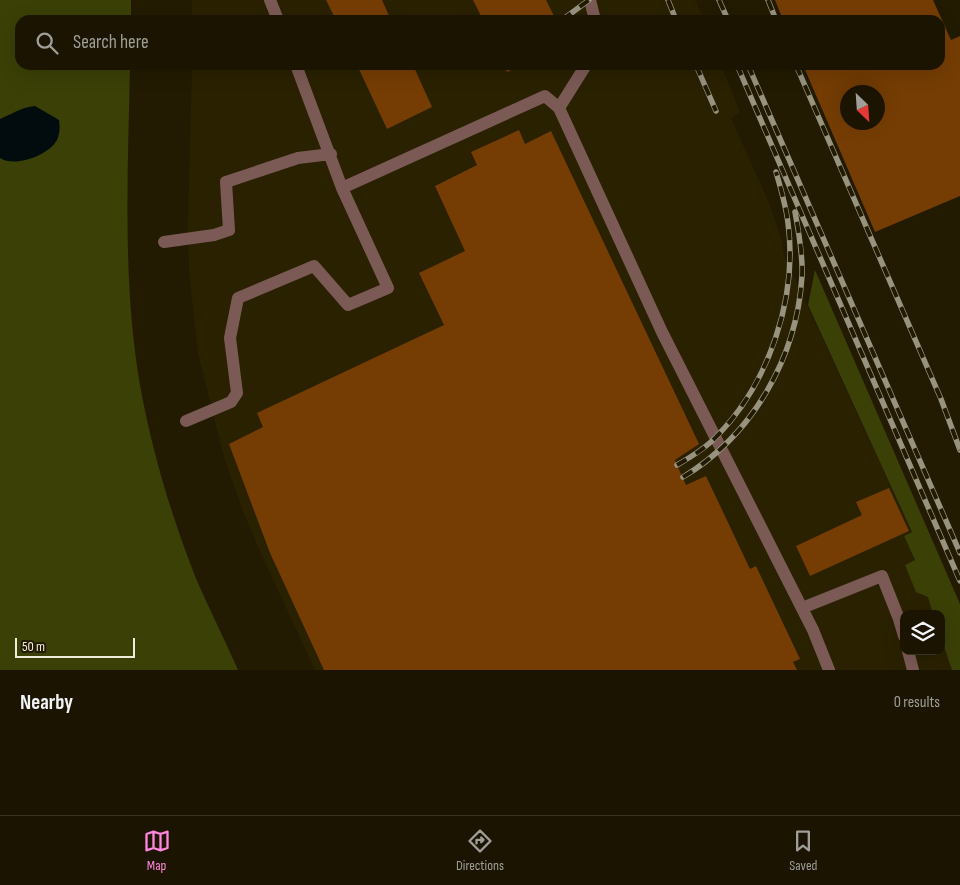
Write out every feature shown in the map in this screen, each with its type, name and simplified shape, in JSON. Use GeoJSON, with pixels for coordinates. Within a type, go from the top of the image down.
{"type":"FeatureCollection","features":[{"type":"Feature","properties":{"kind":"lane"},"geometry":{"type":"LineString","coordinates":[[270,0],[276,15]]}},
{"type":"Feature","properties":{"kind":"lane"},"geometry":{"type":"LineString","coordinates":[[590,0],[593,15]]}},
{"type":"Feature","properties":{"kind":"lane"},"geometry":{"type":"LineString","coordinates":[[186,421],[231,402],[237,392],[230,338],[238,298],[314,266],[348,305],[388,288],[342,188],[331,154],[298,70]]}},
{"type":"Feature","properties":{"kind":"lane"},"geometry":{"type":"LineString","coordinates":[[559,108],[583,70]]}},
{"type":"Feature","properties":{"kind":"lane"},"geometry":{"type":"LineString","coordinates":[[342,188],[545,96],[559,108],[662,332],[813,630],[829,670]]}},
{"type":"Feature","properties":{"kind":"lane"},"geometry":{"type":"LineString","coordinates":[[164,242],[214,235],[229,230],[226,182],[298,158],[331,154]]}},
{"type":"Feature","properties":{"kind":"lane"},"geometry":{"type":"LineString","coordinates":[[802,608],[882,576],[900,622]]}},
{"type":"Feature","properties":{"kind":"lane"},"geometry":{"type":"LineString","coordinates":[[909,655],[913,670]]}},
{"type":"Feature","properties":{"kind":"shaded area"},"geometry":{"type":"Polygon","coordinates":[[[192,0],[696,0],[702,15],[192,15],[192,0]]]}},
{"type":"Feature","properties":{"kind":"shaded area"},"geometry":{"type":"Polygon","coordinates":[[[192,70],[723,70],[740,112],[731,118],[770,205],[782,241],[784,255],[912,532],[904,536],[915,560],[905,565],[928,597],[932,610],[900,610],[900,655],[945,655],[945,650],[952,670],[315,670],[257,545],[225,461],[198,353],[189,271],[188,225],[192,70]]]}},
{"type":"Feature","properties":{"kind":"shaded area"},"geometry":{"type":"Polygon","coordinates":[[[35,106],[59,120],[60,130],[57,140],[47,151],[23,161],[6,161],[0,158],[0,119],[21,109],[35,106]]]}},
{"type":"Feature","properties":{"kind":"green space"},"geometry":{"type":"Polygon","coordinates":[[[0,0],[131,0],[131,15],[15,15],[15,70],[130,70],[128,266],[134,345],[140,385],[157,460],[179,533],[197,581],[238,670],[0,670],[0,0]]]}},
{"type":"Feature","properties":{"kind":"green space"},"geometry":{"type":"Polygon","coordinates":[[[815,270],[960,604],[960,670],[952,670],[945,650],[945,610],[932,610],[928,597],[916,592],[905,565],[915,560],[904,536],[912,532],[808,305],[815,270]]]}},
{"type":"Feature","properties":{"kind":"building"},"geometry":{"type":"Polygon","coordinates":[[[326,0],[382,0],[389,15],[334,15],[326,0]]]}},
{"type":"Feature","properties":{"kind":"building"},"geometry":{"type":"Polygon","coordinates":[[[473,0],[546,0],[554,15],[480,15],[473,0]]]}},
{"type":"Feature","properties":{"kind":"building"},"geometry":{"type":"Polygon","coordinates":[[[775,0],[933,0],[940,15],[781,15],[775,0]]]}},
{"type":"Feature","properties":{"kind":"building"},"geometry":{"type":"Polygon","coordinates":[[[945,27],[951,40],[960,36],[960,196],[875,232],[805,70],[945,70],[945,27]]]}},
{"type":"Feature","properties":{"kind":"building"},"geometry":{"type":"Polygon","coordinates":[[[359,70],[415,70],[432,107],[387,129],[359,70]]]}},
{"type":"Feature","properties":{"kind":"building"},"geometry":{"type":"Polygon","coordinates":[[[519,130],[525,144],[551,131],[699,444],[675,460],[686,485],[706,476],[750,569],[756,566],[800,659],[793,662],[797,670],[324,670],[270,553],[229,444],[263,427],[257,413],[444,325],[419,273],[465,251],[435,186],[477,165],[471,152],[519,130]]]}},
{"type":"Feature","properties":{"kind":"building"},"geometry":{"type":"Polygon","coordinates":[[[889,488],[909,531],[810,576],[796,546],[862,515],[856,502],[889,488]]]}},
{"type":"Feature","properties":{"kind":"railway"},"geometry":{"type":"LineString","coordinates":[[569,15],[589,0]]}},
{"type":"Feature","properties":{"kind":"railway"},"geometry":{"type":"LineString","coordinates":[[668,0],[674,15]]}},
{"type":"Feature","properties":{"kind":"railway"},"geometry":{"type":"LineString","coordinates":[[719,0],[726,15]]}},
{"type":"Feature","properties":{"kind":"railway"},"geometry":{"type":"LineString","coordinates":[[768,0],[774,15]]}},
{"type":"Feature","properties":{"kind":"railway"},"geometry":{"type":"LineString","coordinates":[[698,70],[716,111]]}},
{"type":"Feature","properties":{"kind":"railway"},"geometry":{"type":"LineString","coordinates":[[739,70],[960,581]]}},
{"type":"Feature","properties":{"kind":"railway"},"geometry":{"type":"LineString","coordinates":[[750,70],[960,553]]}},
{"type":"Feature","properties":{"kind":"railway"},"geometry":{"type":"LineString","coordinates":[[798,70],[941,399],[960,450]]}},
{"type":"Feature","properties":{"kind":"railway"},"geometry":{"type":"LineString","coordinates":[[677,465],[708,444],[735,415],[765,365],[776,337],[784,309],[790,251],[787,217],[776,172]]}},
{"type":"Feature","properties":{"kind":"railway"},"geometry":{"type":"LineString","coordinates":[[683,477],[708,460],[750,416],[767,391],[781,364],[791,336],[802,276],[801,252],[795,212]]}}]}
